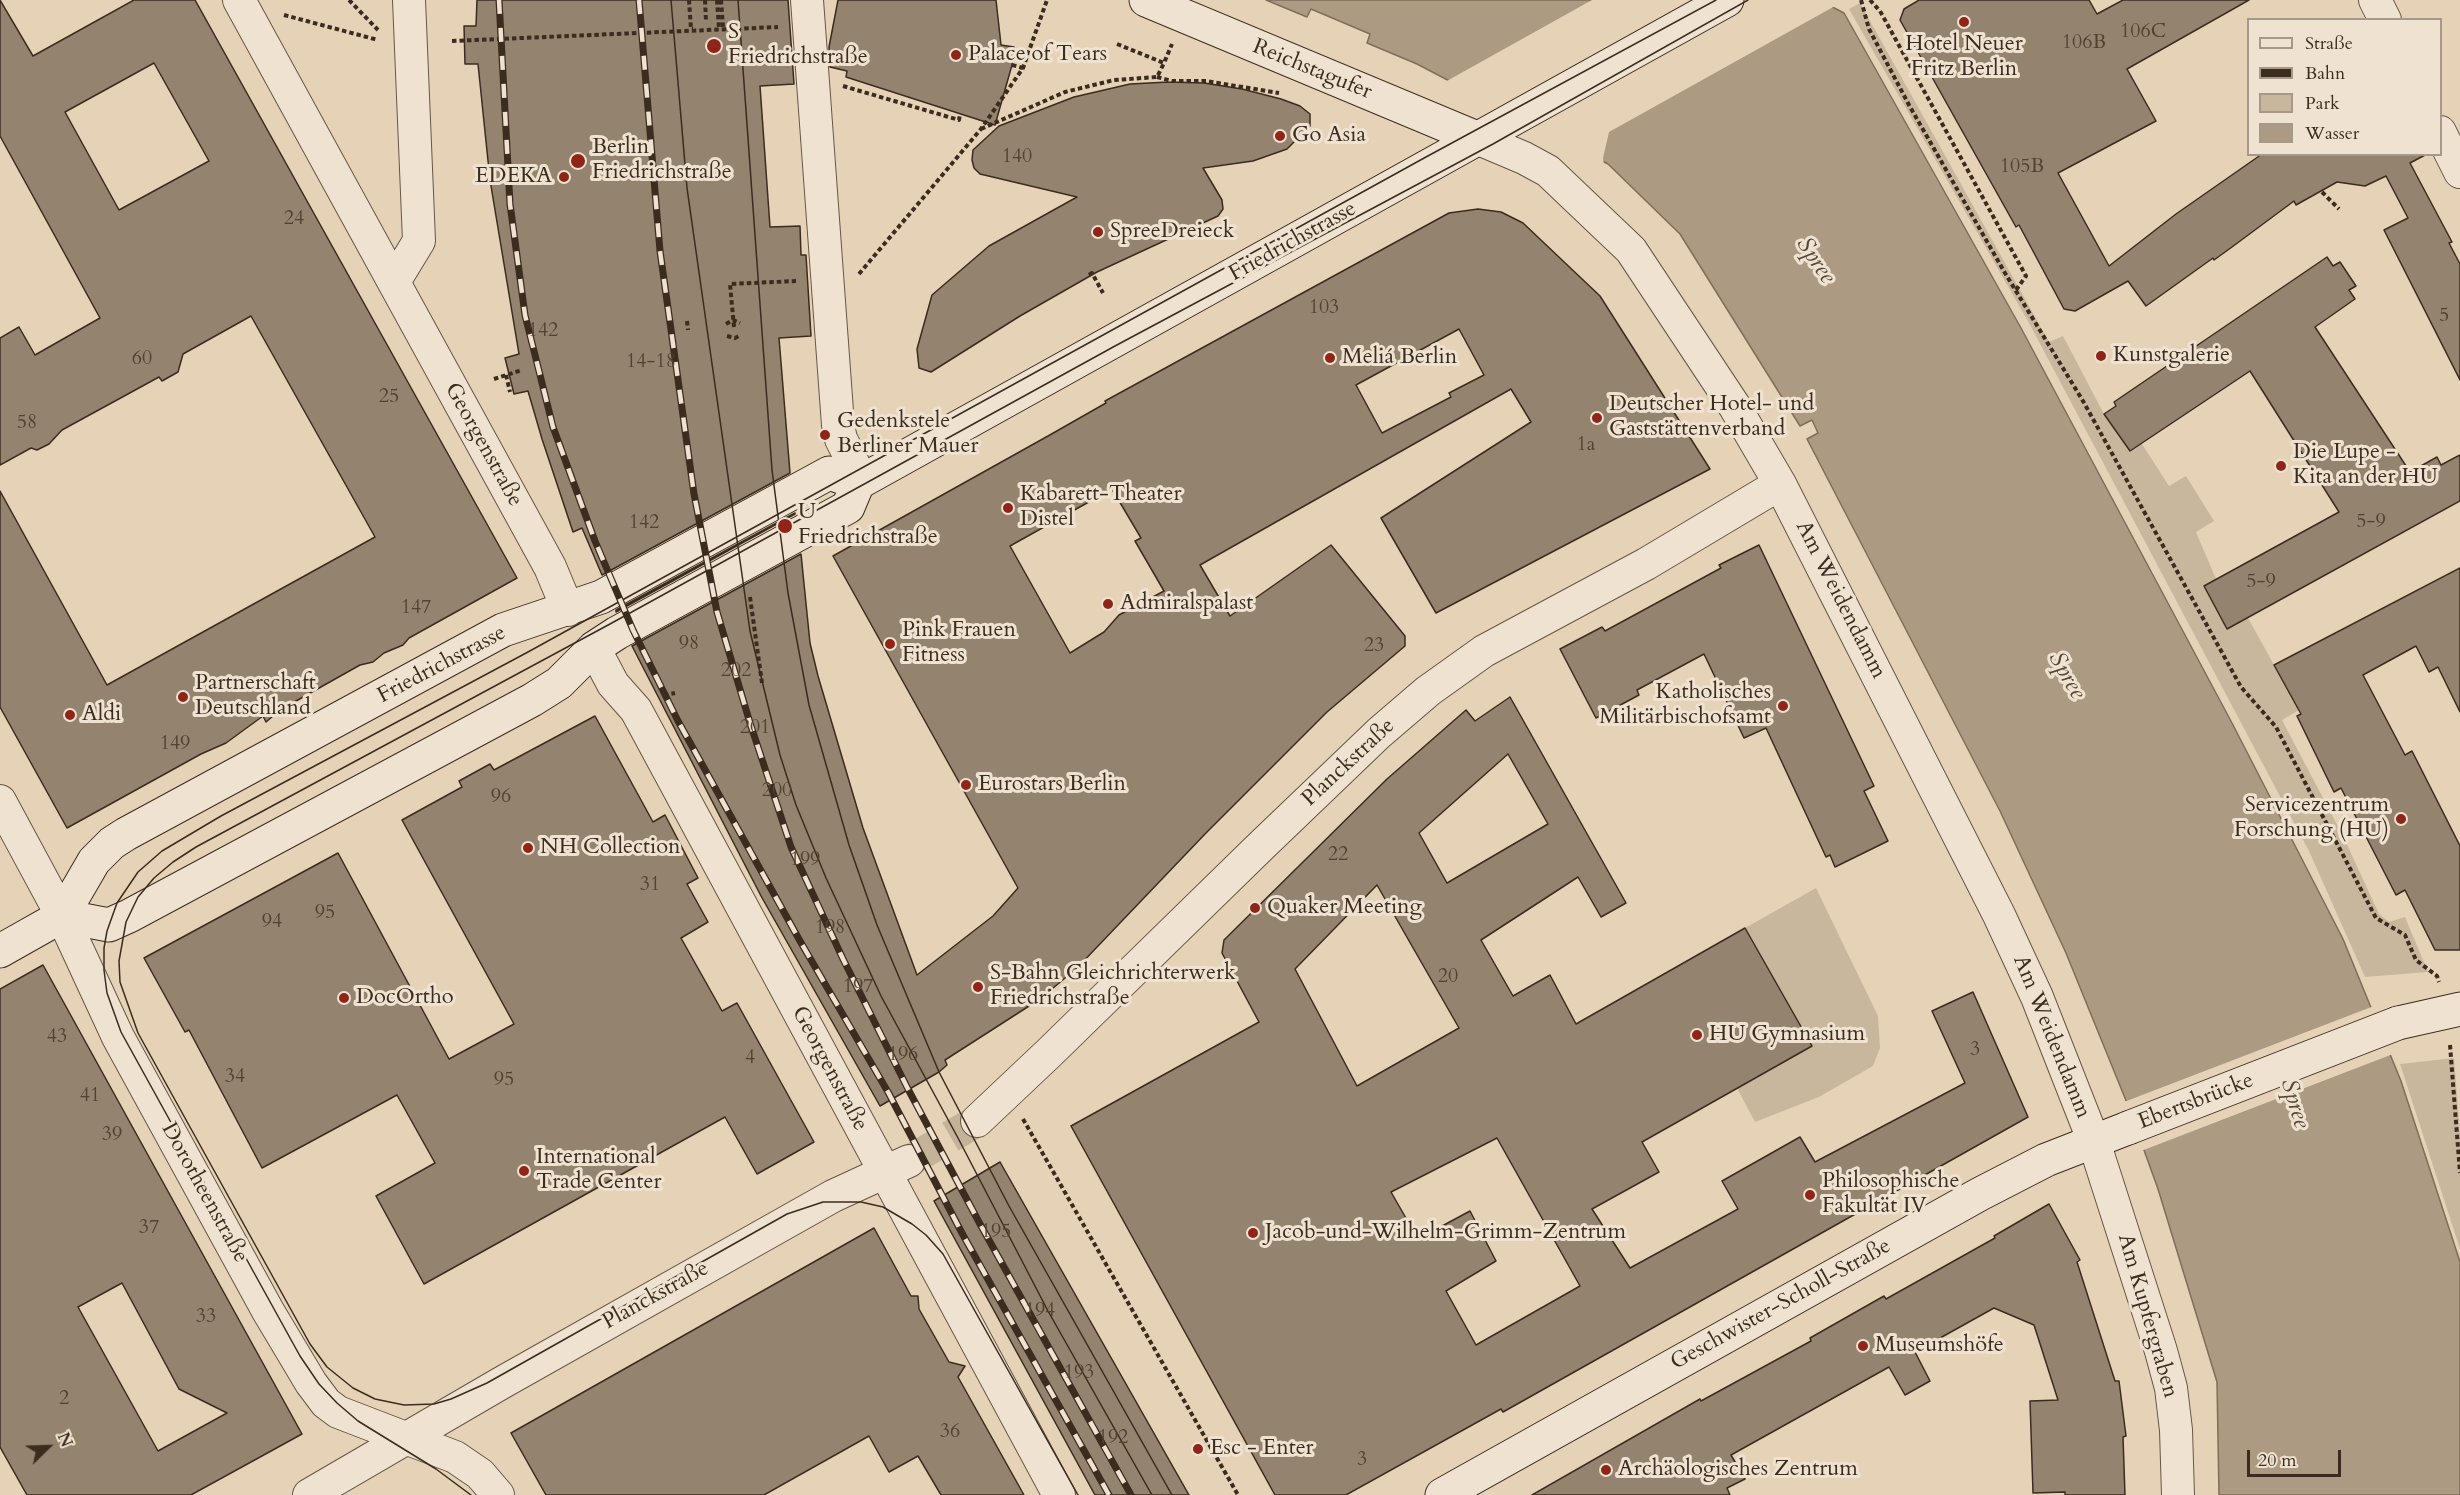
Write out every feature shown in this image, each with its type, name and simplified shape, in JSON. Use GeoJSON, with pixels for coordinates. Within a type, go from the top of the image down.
{"type":"FeatureCollection","features":[{"type":"Feature","properties":{"kind":"main road","name":"Reichstagufer"},"geometry":{"type":"LineString","coordinates":[[1146,0],[1490,132]]}},
{"type":"Feature","properties":{"kind":"main road","name":"Friedrichstrasse"},"geometry":{"type":"LineString","coordinates":[[62,916],[94,861],[112,843],[126,834],[503,630],[601,597],[829,473],[860,482],[1727,0]]}},
{"type":"Feature","properties":{"kind":"main road"},"geometry":{"type":"LineString","coordinates":[[0,951],[62,916],[109,925],[129,916],[538,696],[559,683],[594,648],[617,633],[848,507],[860,482]]}},
{"type":"Feature","properties":{"kind":"main road","name":"Ebertsbrücke"},"geometry":{"type":"LineString","coordinates":[[2128,1128],[2398,1023],[2454,1022]]}},
{"type":"Feature","properties":{"kind":"main road","name":"Geschwister-Scholl-Straße"},"geometry":{"type":"LineString","coordinates":[[1442,1495],[1980,1194],[2046,1160],[2128,1128]]}},
{"type":"Feature","properties":{"kind":"street"},"geometry":{"type":"LineString","coordinates":[[394,282],[419,241],[410,0]]}},
{"type":"Feature","properties":{"kind":"street"},"geometry":{"type":"LineString","coordinates":[[807,0],[838,425],[841,439],[860,482]]}},
{"type":"Feature","properties":{"kind":"street"},"geometry":{"type":"LineString","coordinates":[[2375,0],[2384,18]]}},
{"type":"Feature","properties":{"kind":"street","name":"Georgenstraße"},"geometry":{"type":"LineString","coordinates":[[243,7],[558,583],[568,610]]}},
{"type":"Feature","properties":{"kind":"street","name":"Am Weidendamm"},"geometry":{"type":"LineString","coordinates":[[1490,132],[1524,158],[1548,171],[1631,250],[1735,407],[1780,484],[2004,924],[2037,997],[2094,1142]]}},
{"type":"Feature","properties":{"kind":"street"},"geometry":{"type":"LineString","coordinates":[[2442,136],[2460,172]]}},
{"type":"Feature","properties":{"kind":"street","name":"Planckstraße"},"geometry":{"type":"LineString","coordinates":[[977,1121],[1276,830],[1379,733],[1428,691],[1484,651],[1646,564],[1780,484]]}},
{"type":"Feature","properties":{"kind":"street","name":"Georgenstraße"},"geometry":{"type":"LineString","coordinates":[[594,648],[614,684],[636,710],[897,1167],[1059,1495]]}},
{"type":"Feature","properties":{"kind":"street","name":"Dorotheenstraße"},"geometry":{"type":"LineString","coordinates":[[0,801],[62,916],[118,1037],[310,1383],[326,1403],[338,1412],[455,1457],[467,1464],[480,1474],[498,1495]]}},
{"type":"Feature","properties":{"kind":"street","name":"Am Kupfergraben"},"geometry":{"type":"LineString","coordinates":[[2094,1142],[2171,1388],[2176,1430],[2178,1495]]}},
{"type":"Feature","properties":{"kind":"street","name":"Planckstraße"},"geometry":{"type":"LineString","coordinates":[[309,1495],[833,1196],[897,1167]]}},
{"type":"Feature","properties":{"kind":"path"},"geometry":{"type":"LineString","coordinates":[[349,0],[384,36]]}},
{"type":"Feature","properties":{"kind":"path"},"geometry":{"type":"LineString","coordinates":[[690,0],[691,29],[723,27],[719,0]]}},
{"type":"Feature","properties":{"kind":"path"},"geometry":{"type":"LineString","coordinates":[[690,0],[694,31]]}},
{"type":"Feature","properties":{"kind":"path"},"geometry":{"type":"LineString","coordinates":[[705,0],[706,21]]}},
{"type":"Feature","properties":{"kind":"path"},"geometry":{"type":"LineString","coordinates":[[719,0],[719,29]]}},
{"type":"Feature","properties":{"kind":"path"},"geometry":{"type":"LineString","coordinates":[[865,267],[981,129],[1023,68],[1047,0]]}},
{"type":"Feature","properties":{"kind":"path"},"geometry":{"type":"LineString","coordinates":[[1861,0],[1869,29],[1905,96],[2016,291],[2083,401],[2241,687],[2276,727],[2376,918],[2405,936],[2416,960],[2437,976]]}},
{"type":"Feature","properties":{"kind":"path"},"geometry":{"type":"LineString","coordinates":[[1869,0],[1880,11],[2026,276],[2016,291]]}},
{"type":"Feature","properties":{"kind":"path"},"geometry":{"type":"LineString","coordinates":[[243,7],[260,8],[380,40]]}},
{"type":"Feature","properties":{"kind":"path"},"geometry":{"type":"LineString","coordinates":[[452,41],[776,27]]}},
{"type":"Feature","properties":{"kind":"path"},"geometry":{"type":"LineString","coordinates":[[1117,44],[1164,63]]}},
{"type":"Feature","properties":{"kind":"path"},"geometry":{"type":"LineString","coordinates":[[1157,77],[1172,44]]}},
{"type":"Feature","properties":{"kind":"path"},"geometry":{"type":"LineString","coordinates":[[1012,64],[1023,68]]}},
{"type":"Feature","properties":{"kind":"path"},"geometry":{"type":"LineString","coordinates":[[981,129],[1065,92],[1114,80],[1157,77],[1172,81],[1206,81],[1288,95]]}},
{"type":"Feature","properties":{"kind":"path"},"geometry":{"type":"LineString","coordinates":[[837,84],[959,120],[960,114]]}},
{"type":"Feature","properties":{"kind":"path"},"geometry":{"type":"LineString","coordinates":[[2322,192],[2339,209]]}},
{"type":"Feature","properties":{"kind":"path"},"geometry":{"type":"LineString","coordinates":[[1089,275],[1092,273],[1103,292]]}},
{"type":"Feature","properties":{"kind":"path"},"geometry":{"type":"LineString","coordinates":[[734,327],[730,284],[800,281]]}},
{"type":"Feature","properties":{"kind":"path"},"geometry":{"type":"LineString","coordinates":[[733,320],[740,323]]}},
{"type":"Feature","properties":{"kind":"path"},"geometry":{"type":"LineString","coordinates":[[726,324],[733,320]]}},
{"type":"Feature","properties":{"kind":"path"},"geometry":{"type":"LineString","coordinates":[[687,321],[688,330]]}},
{"type":"Feature","properties":{"kind":"path"},"geometry":{"type":"LineString","coordinates":[[727,336],[735,338],[741,335]]}},
{"type":"Feature","properties":{"kind":"path"},"geometry":{"type":"LineString","coordinates":[[494,379],[522,370]]}},
{"type":"Feature","properties":{"kind":"path"},"geometry":{"type":"LineString","coordinates":[[506,375],[510,392]]}},
{"type":"Feature","properties":{"kind":"path"},"geometry":{"type":"LineString","coordinates":[[750,596],[762,683]]}},
{"type":"Feature","properties":{"kind":"path"},"geometry":{"type":"LineString","coordinates":[[2454,1022],[2460,1173]]}},
{"type":"Feature","properties":{"kind":"path"},"geometry":{"type":"LineString","coordinates":[[1024,1120],[1238,1495]]}},
{"type":"Feature","properties":{"kind":"green space"},"geometry":{"type":"Polygon","coordinates":[[[1860,3],[2049,342],[2063,336],[2104,414],[2128,449],[2140,441],[2169,486],[2186,476],[2214,521],[2196,532],[2216,579],[2204,586],[2227,628],[2248,618],[2299,710],[2282,720],[2343,836],[2379,914],[2389,922],[2405,917],[2428,972],[2365,977],[2309,851],[2029,323],[1849,9],[1860,3]]]}},
{"type":"Feature","properties":{"kind":"green space"},"geometry":{"type":"Polygon","coordinates":[[[1816,888],[1878,1016],[1880,1048],[1873,1066],[1819,1097],[1755,1122],[1737,1088],[1812,1046],[1745,928],[1816,888]]]}},
{"type":"Feature","properties":{"kind":"green space"},"geometry":{"type":"Polygon","coordinates":[[[2454,1058],[2460,1134],[2460,1249],[2400,1064],[2454,1058]]]}},
{"type":"Feature","properties":{"kind":"water","name":"Spree"},"geometry":{"type":"Polygon","coordinates":[[[1266,0],[1819,0],[1844,13],[2021,328],[2232,723],[2343,939],[2401,1081],[2460,1262],[2460,1495],[2219,1495],[2217,1382],[2158,1189],[2127,1103],[2066,953],[2000,811],[1807,439],[1818,433],[1812,420],[1800,426],[1680,234],[1608,164],[1417,64],[1367,43],[1370,34],[1311,9],[1307,17],[1266,0]]]}},
{"type":"Feature","properties":{"kind":"pier"},"geometry":{"type":"Polygon","coordinates":[[[1592,0],[1824,0],[1835,6],[1609,132],[1603,158],[1604,165],[1442,81],[1445,82],[1592,0]]]}},
{"type":"Feature","properties":{"kind":"pier"},"geometry":{"type":"Polygon","coordinates":[[[2374,1006],[2393,1054],[2141,1151],[2124,1102],[2374,1006]]]}},
{"type":"Feature","properties":{"kind":"building"},"geometry":{"type":"Polygon","coordinates":[[[0,0],[33,56],[134,0],[195,0],[517,578],[409,638],[403,645],[384,653],[373,662],[360,665],[280,710],[266,722],[263,716],[226,743],[201,754],[67,828],[0,707],[0,491],[107,685],[375,537],[251,316],[183,354],[178,372],[162,381],[159,377],[62,430],[49,444],[37,450],[31,448],[0,465],[0,338],[19,327],[35,355],[100,318],[0,136],[0,0]],[[154,63],[65,112],[119,210],[209,161],[154,63]]]}},
{"type":"Feature","properties":{"kind":"building"},"geometry":{"type":"Polygon","coordinates":[[[477,0],[788,0],[794,84],[760,86],[770,227],[800,226],[801,255],[806,255],[811,336],[779,338],[790,473],[602,575],[582,528],[573,532],[528,391],[514,394],[505,358],[519,354],[490,180],[478,64],[465,64],[464,26],[476,26],[477,0]]]}},
{"type":"Feature","properties":{"kind":"building","name":"Palace of Tears"},"geometry":{"type":"Polygon","coordinates":[[[838,0],[996,0],[1001,45],[1014,47],[1012,65],[995,125],[846,77],[847,71],[830,67],[829,47],[838,0]]]}},
{"type":"Feature","properties":{"kind":"building"},"geometry":{"type":"Polygon","coordinates":[[[1919,0],[2089,0],[2097,14],[2123,0],[2249,0],[2127,69],[2156,121],[2058,173],[2109,266],[2176,214],[2259,156],[2423,156],[2410,163],[2452,242],[2449,243],[2460,264],[2460,380],[2384,230],[2408,218],[2386,176],[2365,186],[2337,182],[2296,205],[2294,201],[2214,260],[2213,258],[2146,306],[2128,281],[2075,311],[2064,309],[2019,225],[2016,227],[1900,20],[1904,9],[1919,0]]]}},
{"type":"Feature","properties":{"kind":"building","name":"SpreeDreieck"},"geometry":{"type":"Polygon","coordinates":[[[1204,83],[1242,89],[1281,99],[1300,106],[1310,114],[1310,126],[1287,149],[1253,161],[1203,168],[1222,200],[1223,209],[1218,216],[1097,272],[1020,316],[931,372],[919,368],[917,349],[932,295],[989,246],[1077,197],[980,174],[974,168],[973,150],[999,126],[1074,97],[1130,84],[1204,83]]]}},
{"type":"Feature","properties":{"kind":"building"},"geometry":{"type":"Polygon","coordinates":[[[1478,209],[1501,212],[1523,223],[1600,296],[1710,469],[1436,613],[1381,518],[1531,422],[1511,389],[1200,565],[1230,616],[1331,545],[1405,636],[1405,646],[1327,712],[1205,834],[1077,968],[1040,999],[945,1060],[947,1065],[939,1072],[880,1106],[761,896],[632,646],[801,554],[810,643],[818,676],[863,828],[917,975],[993,916],[1018,888],[833,556],[1106,403],[1105,401],[1449,213],[1478,209]],[[1459,329],[1356,385],[1382,433],[1451,397],[1449,393],[1484,375],[1459,329]],[[1112,489],[1010,546],[1070,653],[1104,632],[1119,615],[1164,591],[1135,541],[1141,538],[1112,489]]]}},
{"type":"Feature","properties":{"kind":"building"},"geometry":{"type":"Polygon","coordinates":[[[2327,257],[2333,266],[2340,262],[2356,286],[2349,290],[2355,299],[2315,327],[2410,472],[2437,457],[2441,465],[2460,455],[2460,501],[2227,629],[2204,586],[2339,512],[2250,371],[2130,451],[2104,414],[2116,406],[2114,402],[2327,257]]]}},
{"type":"Feature","properties":{"kind":"building"},"geometry":{"type":"Polygon","coordinates":[[[795,514],[616,612],[616,610],[795,514]]]}},
{"type":"Feature","properties":{"kind":"building","name":"Katholisches Militärbischofsamt"},"geometry":{"type":"Polygon","coordinates":[[[1759,545],[1874,786],[1864,791],[1888,841],[1835,867],[1830,855],[1826,857],[1766,728],[1744,738],[1704,654],[1637,690],[1639,695],[1596,718],[1560,649],[1602,627],[1605,631],[1721,568],[1719,565],[1759,545]]]}},
{"type":"Feature","properties":{"kind":"building","name":"Servicezentrum Forschung (HU)"},"geometry":{"type":"Polygon","coordinates":[[[2460,568],[2460,712],[2438,667],[2429,672],[2416,646],[2363,675],[2405,755],[2412,751],[2460,846],[2460,950],[2435,950],[2405,890],[2396,895],[2341,788],[2334,792],[2297,716],[2301,714],[2274,665],[2460,568]]]}},
{"type":"Feature","properties":{"kind":"building"},"geometry":{"type":"Polygon","coordinates":[[[1510,697],[1626,903],[1601,917],[1578,877],[1481,940],[1513,996],[1550,975],[1576,1024],[1745,928],[1812,1046],[1642,1142],[1659,1172],[1592,1209],[1630,1268],[1738,1209],[1722,1181],[1800,1137],[1815,1162],[1965,1083],[1932,1011],[1973,992],[2028,1117],[1503,1412],[1501,1409],[1346,1495],[1275,1495],[1071,1126],[1259,1022],[1222,953],[1224,940],[1387,779],[1466,710],[1475,721],[1510,697]],[[1508,754],[1419,833],[1447,883],[1548,824],[1508,754]],[[1377,885],[1295,969],[1357,1086],[1459,1028],[1377,885]],[[1497,1138],[1391,1192],[1418,1239],[1470,1211],[1496,1261],[1446,1291],[1476,1345],[1580,1286],[1497,1138]]]}},
{"type":"Feature","properties":{"kind":"building"},"geometry":{"type":"Polygon","coordinates":[[[595,716],[653,822],[665,815],[698,878],[687,884],[708,922],[681,938],[722,1011],[737,1003],[814,1142],[757,1174],[725,1117],[424,1284],[376,1196],[435,1163],[397,1095],[262,1168],[189,1030],[185,1032],[144,958],[338,853],[449,1059],[514,1024],[402,820],[462,787],[459,781],[490,764],[494,770],[595,716]]]}},
{"type":"Feature","properties":{"kind":"building"},"geometry":{"type":"Polygon","coordinates":[[[43,965],[302,1434],[191,1495],[27,1495],[0,1447],[0,989],[43,965]],[[122,1283],[78,1307],[158,1451],[227,1413],[179,1389],[122,1283]]]}},
{"type":"Feature","properties":{"kind":"building"},"geometry":{"type":"Polygon","coordinates":[[[1000,1162],[1189,1495],[1095,1495],[934,1201],[1000,1162]]]}},
{"type":"Feature","properties":{"kind":"building","name":"Museumshöfe"},"geometry":{"type":"Polygon","coordinates":[[[2049,1204],[2080,1260],[2077,1262],[2115,1381],[2119,1381],[2126,1436],[2123,1437],[2125,1495],[2033,1493],[2030,1401],[2058,1400],[2034,1325],[1994,1308],[1915,1352],[1930,1381],[1905,1395],[1889,1367],[1731,1455],[1745,1479],[1727,1488],[1730,1495],[1532,1495],[1700,1399],[1701,1401],[1811,1341],[1810,1338],[1884,1296],[1886,1299],[1995,1238],[1994,1236],[2049,1204]]]}},
{"type":"Feature","properties":{"kind":"building"},"geometry":{"type":"Polygon","coordinates":[[[874,1228],[911,1296],[918,1296],[919,1309],[949,1362],[965,1366],[958,1377],[1024,1495],[941,1495],[918,1456],[889,1472],[869,1436],[764,1495],[546,1495],[511,1433],[874,1228]]]}},
{"type":"Feature","properties":{"kind":"tunnel"},"geometry":{"type":"LineString","coordinates":[[909,1161],[977,1121]]}},
{"type":"Feature","properties":{"kind":"tram line"},"geometry":{"type":"LineString","coordinates":[[671,0],[687,188],[750,631],[780,755],[796,805],[826,878],[881,996],[1048,1311],[1152,1495]]}},
{"type":"Feature","properties":{"kind":"tram line"},"geometry":{"type":"LineString","coordinates":[[738,0],[772,470],[788,593],[809,705],[849,845],[877,925],[939,1072],[1009,1206],[1172,1495]]}},
{"type":"Feature","properties":{"kind":"tram line"},"geometry":{"type":"LineString","coordinates":[[471,1495],[436,1469],[358,1421],[319,1384],[300,1356],[121,1032],[107,993],[104,948],[107,931],[117,903],[138,872],[162,851],[221,816],[528,652],[1426,157],[1716,0]]}},
{"type":"Feature","properties":{"kind":"tram line"},"geometry":{"type":"LineString","coordinates":[[1078,1495],[943,1254],[926,1235],[912,1224],[883,1207],[861,1202],[823,1202],[787,1214],[487,1383],[451,1399],[434,1404],[404,1405],[375,1399],[353,1388],[327,1367],[310,1344],[138,1033],[120,982],[119,961],[126,922],[138,897],[154,878],[196,847],[610,624],[1115,346],[1493,144],[1748,0]]}},
{"type":"Feature","properties":{"kind":"railway"},"geometry":{"type":"LineString","coordinates":[[499,0],[510,204],[525,315],[553,427],[595,541],[633,630],[678,721],[800,941],[888,1092],[963,1235],[1109,1495]]}},
{"type":"Feature","properties":{"kind":"railway"},"geometry":{"type":"LineString","coordinates":[[639,0],[660,251],[694,494],[717,612],[750,723],[791,847],[843,959],[908,1089],[980,1224],[1131,1495]]}},
{"type":"Feature","properties":{"kind":"place","name":"Hotel Neuer Fritz Berlin"},"geometry":{"type":"Point","coordinates":[1964,22]}},
{"type":"Feature","properties":{"kind":"place","name":"S Friedrichstraße"},"geometry":{"type":"Point","coordinates":[714,46]}},
{"type":"Feature","properties":{"kind":"place","name":"Palace of Tears"},"geometry":{"type":"Point","coordinates":[956,55]}},
{"type":"Feature","properties":{"kind":"place","name":"Go Asia"},"geometry":{"type":"Point","coordinates":[1280,136]}},
{"type":"Feature","properties":{"kind":"place","name":"Berlin Friedrichstraße"},"geometry":{"type":"Point","coordinates":[578,161]}},
{"type":"Feature","properties":{"kind":"place","name":"EDEKA"},"geometry":{"type":"Point","coordinates":[564,177]}},
{"type":"Feature","properties":{"kind":"place","name":"SpreeDreieck"},"geometry":{"type":"Point","coordinates":[1098,232]}},
{"type":"Feature","properties":{"kind":"place","name":"Kunstgalerie"},"geometry":{"type":"Point","coordinates":[2101,356]}},
{"type":"Feature","properties":{"kind":"place","name":"Meliá Berlin"},"geometry":{"type":"Point","coordinates":[1330,358]}},
{"type":"Feature","properties":{"kind":"place","name":"Deutscher Hotel- und Gaststättenverband"},"geometry":{"type":"Point","coordinates":[1597,418]}},
{"type":"Feature","properties":{"kind":"place","name":"Gedenkstele Berliner Mauer"},"geometry":{"type":"Point","coordinates":[825,435]}},
{"type":"Feature","properties":{"kind":"place","name":"Die Lupe - Kita an der HU"},"geometry":{"type":"Point","coordinates":[2281,466]}},
{"type":"Feature","properties":{"kind":"place","name":"Kabarett-Theater Distel"},"geometry":{"type":"Point","coordinates":[1008,508]}},
{"type":"Feature","properties":{"kind":"place","name":"U Friedrichstraße"},"geometry":{"type":"Point","coordinates":[785,526]}},
{"type":"Feature","properties":{"kind":"place","name":"Admiralspalast"},"geometry":{"type":"Point","coordinates":[1108,604]}},
{"type":"Feature","properties":{"kind":"place","name":"Pink Frauen Fitness"},"geometry":{"type":"Point","coordinates":[890,644]}},
{"type":"Feature","properties":{"kind":"place","name":"Partnerschaft Deutschland"},"geometry":{"type":"Point","coordinates":[183,697]}},
{"type":"Feature","properties":{"kind":"place","name":"Katholisches Militärbischofsamt"},"geometry":{"type":"Point","coordinates":[1783,706]}},
{"type":"Feature","properties":{"kind":"place","name":"Aldi"},"geometry":{"type":"Point","coordinates":[70,715]}},
{"type":"Feature","properties":{"kind":"place","name":"Eurostars Berlin"},"geometry":{"type":"Point","coordinates":[966,785]}},
{"type":"Feature","properties":{"kind":"place","name":"Servicezentrum Forschung (HU)"},"geometry":{"type":"Point","coordinates":[2401,819]}},
{"type":"Feature","properties":{"kind":"place","name":"NH Collection"},"geometry":{"type":"Point","coordinates":[528,848]}},
{"type":"Feature","properties":{"kind":"place","name":"Quaker Meeting"},"geometry":{"type":"Point","coordinates":[1255,908]}},
{"type":"Feature","properties":{"kind":"place","name":"S-Bahn Gleichrichterwerk Friedrichstraße"},"geometry":{"type":"Point","coordinates":[978,987]}},
{"type":"Feature","properties":{"kind":"place","name":"DocOrtho"},"geometry":{"type":"Point","coordinates":[344,998]}},
{"type":"Feature","properties":{"kind":"place","name":"HU Gymnasium"},"geometry":{"type":"Point","coordinates":[1697,1035]}},
{"type":"Feature","properties":{"kind":"place","name":"International Trade Center"},"geometry":{"type":"Point","coordinates":[524,1171]}},
{"type":"Feature","properties":{"kind":"place","name":"Philosophische Fakultät IV"},"geometry":{"type":"Point","coordinates":[1810,1195]}},
{"type":"Feature","properties":{"kind":"place","name":"Jacob-und-Wilhelm-Grimm-Zentrum"},"geometry":{"type":"Point","coordinates":[1253,1233]}},
{"type":"Feature","properties":{"kind":"place","name":"Museumshöfe"},"geometry":{"type":"Point","coordinates":[1863,1346]}},
{"type":"Feature","properties":{"kind":"place","name":"Esc - Enter"},"geometry":{"type":"Point","coordinates":[1198,1449]}},
{"type":"Feature","properties":{"kind":"place","name":"Archäologisches Zentrum"},"geometry":{"type":"Point","coordinates":[1606,1470]}}]}
